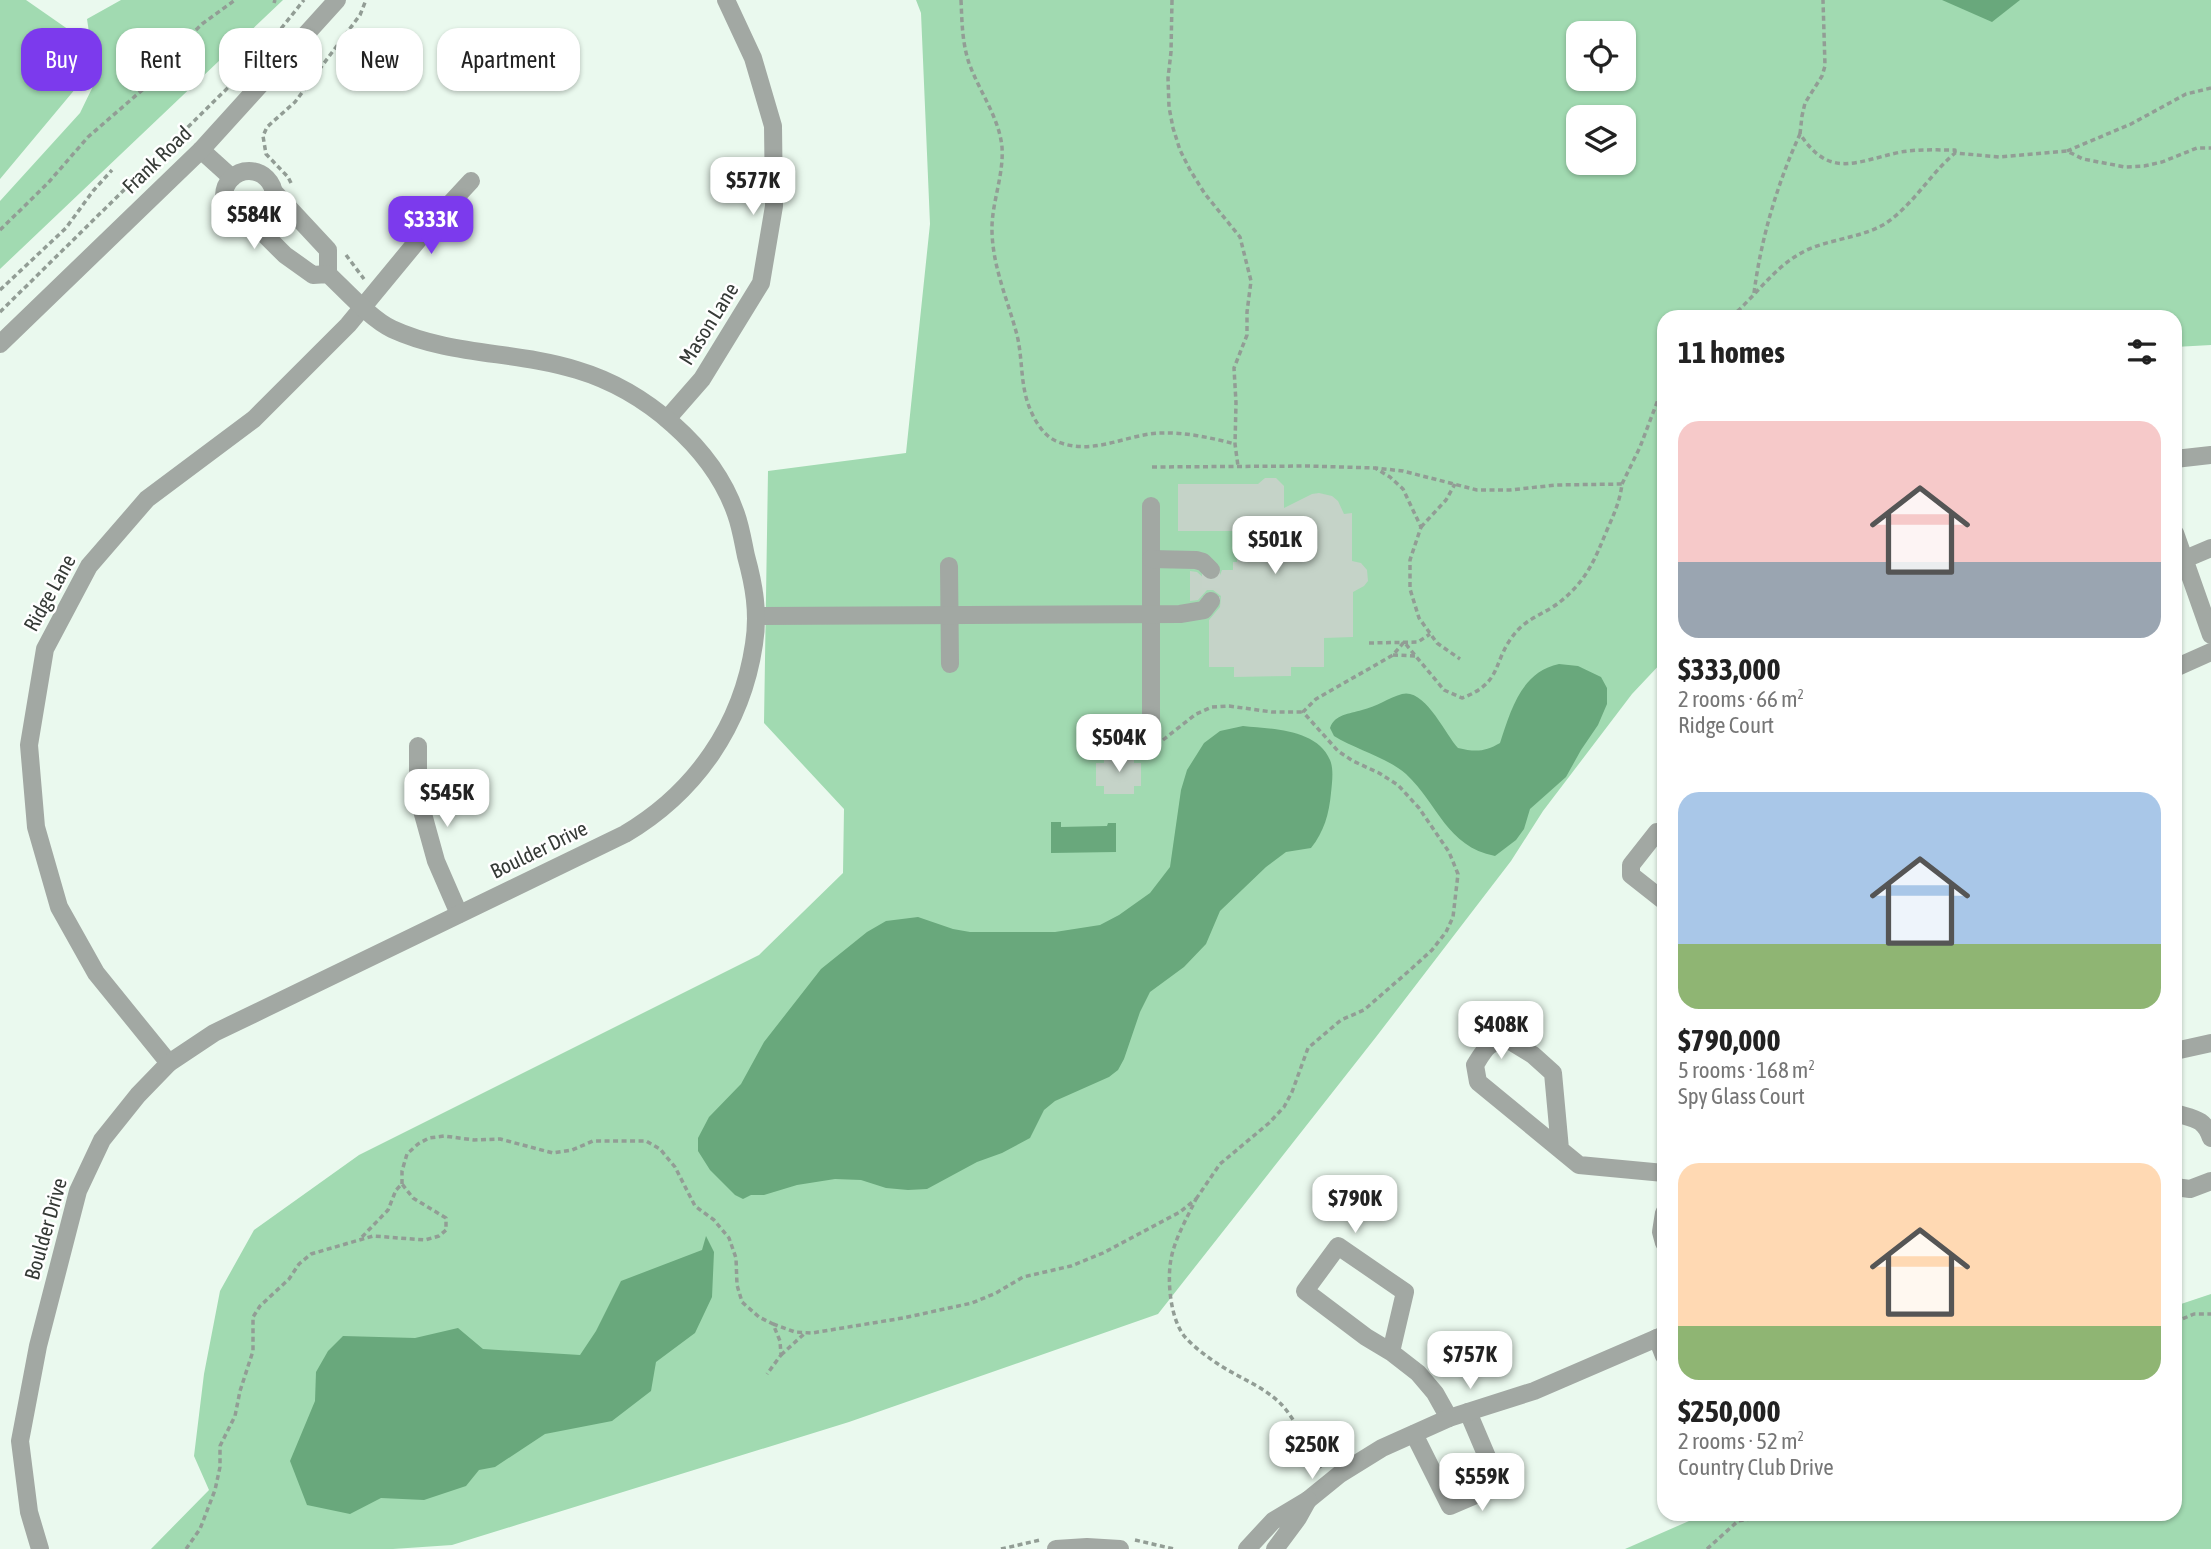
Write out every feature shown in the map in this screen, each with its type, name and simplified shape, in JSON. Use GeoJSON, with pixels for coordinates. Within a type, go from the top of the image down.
{"type":"FeatureCollection","features":[{"type":"Feature","properties":{"kind":"street","name":"Frank Road"},"geometry":{"type":"LineString","coordinates":[[0,344],[201,150],[337,0]]}},
{"type":"Feature","properties":{"kind":"street","name":"Mason Lane"},"geometry":{"type":"LineString","coordinates":[[667,419],[702,379],[761,283],[774,206],[773,126],[753,58],[726,0]]}},
{"type":"Feature","properties":{"kind":"street"},"geometry":{"type":"LineString","coordinates":[[201,150],[232,178],[243,172],[260,173],[271,183],[274,192],[328,250],[328,274]]}},
{"type":"Feature","properties":{"kind":"street","name":"Boulder Drive"},"geometry":{"type":"LineString","coordinates":[[40,1549],[29,1512],[20,1441],[38,1346],[78,1191],[102,1140],[138,1095],[169,1063],[238,1020],[625,834],[663,809],[709,759],[734,716],[751,661],[756,616],[755,588],[736,514],[704,458],[667,419],[638,398],[592,375],[547,362],[416,339],[388,327],[328,274],[313,275],[285,255],[250,220],[238,218],[226,205],[226,188],[232,178]]}},
{"type":"Feature","properties":{"kind":"street","name":"Ridge Lane"},"geometry":{"type":"LineString","coordinates":[[169,1063],[96,973],[59,907],[36,827],[29,746],[45,649],[89,566],[147,499],[254,419],[364,307],[433,222],[471,181]]}},
{"type":"Feature","properties":{"kind":"street"},"geometry":{"type":"LineString","coordinates":[[250,220],[268,212],[272,206],[274,192]]}},
{"type":"Feature","properties":{"kind":"street"},"geometry":{"type":"LineString","coordinates":[[2182,458],[2211,455]]}},
{"type":"Feature","properties":{"kind":"street"},"geometry":{"type":"LineString","coordinates":[[1150,506],[1151,721]]}},
{"type":"Feature","properties":{"kind":"street"},"geometry":{"type":"LineString","coordinates":[[2185,559],[2211,548]]}},
{"type":"Feature","properties":{"kind":"street"},"geometry":{"type":"LineString","coordinates":[[2182,551],[2211,635]]}},
{"type":"Feature","properties":{"kind":"street"},"geometry":{"type":"LineString","coordinates":[[1151,559],[1196,560],[1203,562],[1211,570]]}},
{"type":"Feature","properties":{"kind":"street"},"geometry":{"type":"LineString","coordinates":[[949,566],[950,664]]}},
{"type":"Feature","properties":{"kind":"street"},"geometry":{"type":"LineString","coordinates":[[756,616],[1196,612],[1204,610],[1211,601]]}},
{"type":"Feature","properties":{"kind":"street"},"geometry":{"type":"LineString","coordinates":[[2182,665],[2211,652]]}},
{"type":"Feature","properties":{"kind":"street"},"geometry":{"type":"LineString","coordinates":[[418,746],[418,796],[436,861],[459,914]]}},
{"type":"Feature","properties":{"kind":"street"},"geometry":{"type":"LineString","coordinates":[[1657,832],[1632,865],[1632,875],[1657,895]]}},
{"type":"Feature","properties":{"kind":"street"},"geometry":{"type":"LineString","coordinates":[[1560,1149],[1553,1073],[1533,1055],[1507,1039],[1496,1041],[1486,1048],[1475,1065],[1478,1082],[1579,1165],[1657,1172]]}},
{"type":"Feature","properties":{"kind":"street"},"geometry":{"type":"LineString","coordinates":[[2182,1049],[2211,1043]]}},
{"type":"Feature","properties":{"kind":"street"},"geometry":{"type":"LineString","coordinates":[[2182,1115],[2200,1120],[2207,1127],[2211,1138]]}},
{"type":"Feature","properties":{"kind":"street"},"geometry":{"type":"LineString","coordinates":[[2182,1188],[2190,1189],[2211,1181]]}},
{"type":"Feature","properties":{"kind":"street"},"geometry":{"type":"LineString","coordinates":[[1391,1352],[1405,1292],[1338,1246],[1305,1291],[1419,1373],[1435,1393],[1449,1418]]}},
{"type":"Feature","properties":{"kind":"street"},"geometry":{"type":"LineString","coordinates":[[1247,1549],[1273,1521],[1382,1448],[1449,1418],[1534,1391],[1657,1338]]}},
{"type":"Feature","properties":{"kind":"street"},"geometry":{"type":"LineString","coordinates":[[1414,1434],[1450,1506],[1499,1485],[1468,1412]]}},
{"type":"Feature","properties":{"kind":"street"},"geometry":{"type":"LineString","coordinates":[[1275,1549],[1308,1500]]}},
{"type":"Feature","properties":{"kind":"street"},"geometry":{"type":"LineString","coordinates":[[1056,1549],[1120,1549]]}},
{"type":"Feature","properties":{"kind":"path"},"geometry":{"type":"LineString","coordinates":[[0,230],[48,183],[88,137],[148,85],[202,24],[235,0]]}},
{"type":"Feature","properties":{"kind":"path"},"geometry":{"type":"LineString","coordinates":[[0,312],[255,61],[304,0]]}},
{"type":"Feature","properties":{"kind":"path"},"geometry":{"type":"LineString","coordinates":[[295,192],[288,177],[266,154],[263,136],[267,127],[295,102],[360,15],[366,0]]}},
{"type":"Feature","properties":{"kind":"path"},"geometry":{"type":"LineString","coordinates":[[961,0],[962,34],[970,64],[995,120],[1002,147],[993,211],[994,256],[1018,338],[1024,391],[1030,411],[1040,428],[1055,440],[1074,446],[1094,446],[1160,433],[1218,439],[1235,444]]}},
{"type":"Feature","properties":{"kind":"path"},"geometry":{"type":"LineString","coordinates":[[1172,0],[1168,78],[1173,128],[1190,170],[1205,194],[1240,237],[1251,281],[1247,335],[1234,368],[1237,403],[1235,444],[1238,466]]}},
{"type":"Feature","properties":{"kind":"path"},"geometry":{"type":"LineString","coordinates":[[1754,295],[1771,214],[1800,134],[1805,103],[1822,76],[1825,66],[1823,0]]}},
{"type":"Feature","properties":{"kind":"path"},"geometry":{"type":"LineString","coordinates":[[1800,134],[1810,149],[1823,159],[1838,164],[1926,150],[1955,150],[1955,153],[2000,157],[2067,151],[2113,133],[2186,94],[2211,88]]}},
{"type":"Feature","properties":{"kind":"path"},"geometry":{"type":"LineString","coordinates":[[2067,151],[2083,159],[2124,167],[2153,164],[2197,149],[2211,148]]}},
{"type":"Feature","properties":{"kind":"path"},"geometry":{"type":"LineString","coordinates":[[1738,310],[1791,258],[1808,249],[1883,225],[1916,196],[1931,176],[1955,153]]}},
{"type":"Feature","properties":{"kind":"path"},"geometry":{"type":"LineString","coordinates":[[0,289],[66,228],[112,170]]}},
{"type":"Feature","properties":{"kind":"path"},"geometry":{"type":"LineString","coordinates":[[343,250],[363,278]]}},
{"type":"Feature","properties":{"kind":"path"},"geometry":{"type":"LineString","coordinates":[[1404,642],[1444,690],[1462,698],[1479,692],[1491,680],[1504,646],[1520,627],[1560,601],[1588,572],[1599,552],[1616,510],[1622,484],[1657,402]]}},
{"type":"Feature","properties":{"kind":"path"},"geometry":{"type":"LineString","coordinates":[[1152,467],[1375,468],[1403,471],[1477,490],[1622,484]]}},
{"type":"Feature","properties":{"kind":"path"},"geometry":{"type":"LineString","coordinates":[[1375,468],[1403,489],[1421,527]]}},
{"type":"Feature","properties":{"kind":"path"},"geometry":{"type":"LineString","coordinates":[[1455,484],[1447,500],[1421,527],[1410,560],[1410,589],[1419,618],[1430,634],[1437,643],[1460,659]]}},
{"type":"Feature","properties":{"kind":"path"},"geometry":{"type":"LineString","coordinates":[[1369,643],[1418,642],[1430,634]]}},
{"type":"Feature","properties":{"kind":"path"},"geometry":{"type":"LineString","coordinates":[[1163,740],[1196,714],[1212,707],[1303,712],[1317,699],[1393,656],[1404,642]]}},
{"type":"Feature","properties":{"kind":"path"},"geometry":{"type":"LineString","coordinates":[[1393,656],[1416,656]]}},
{"type":"Feature","properties":{"kind":"path"},"geometry":{"type":"LineString","coordinates":[[1303,712],[1338,751],[1398,785],[1419,808],[1450,852],[1458,874],[1453,917],[1439,941],[1410,971],[1364,1010],[1341,1020],[1308,1048],[1284,1107],[1220,1164],[1196,1199],[1175,1244],[1169,1281],[1172,1308],[1183,1335],[1201,1352],[1253,1382],[1283,1406],[1329,1482]]}},
{"type":"Feature","properties":{"kind":"path"},"geometry":{"type":"LineString","coordinates":[[186,1549],[200,1529],[215,1490],[220,1467],[220,1446],[235,1416],[253,1351],[253,1317],[260,1306],[311,1254],[373,1236],[425,1240],[439,1236],[446,1230],[446,1218],[413,1198],[402,1184],[402,1171],[407,1154],[429,1138],[444,1136],[474,1140],[500,1139],[553,1153],[572,1150],[593,1141],[646,1141],[660,1149],[675,1167],[695,1206],[714,1220],[729,1238],[736,1258],[737,1284],[742,1302],[759,1317],[773,1324],[806,1333],[841,1329],[972,1303],[1023,1277],[1071,1266],[1103,1253],[1180,1212],[1196,1199]]}},
{"type":"Feature","properties":{"kind":"path"},"geometry":{"type":"LineString","coordinates":[[360,1239],[388,1210],[396,1190],[402,1184]]}},
{"type":"Feature","properties":{"kind":"path"},"geometry":{"type":"LineString","coordinates":[[2182,1319],[2194,1314],[2211,1314]]}},
{"type":"Feature","properties":{"kind":"path"},"geometry":{"type":"LineString","coordinates":[[773,1324],[780,1341],[780,1355]]}},
{"type":"Feature","properties":{"kind":"path"},"geometry":{"type":"LineString","coordinates":[[767,1374],[780,1355],[806,1333]]}},
{"type":"Feature","properties":{"kind":"path"},"geometry":{"type":"LineString","coordinates":[[1707,1549],[1738,1521]]}},
{"type":"Feature","properties":{"kind":"shaded area"},"geometry":{"type":"Polygon","coordinates":[[[0,0],[26,0],[66,28],[21,28],[21,91],[73,91],[0,179],[0,0]]]}},
{"type":"Feature","properties":{"kind":"shaded area"},"geometry":{"type":"Polygon","coordinates":[[[121,0],[283,0],[254,28],[219,28],[219,61],[205,74],[205,28],[116,28],[116,91],[187,91],[0,269],[0,201],[80,113],[91,91],[102,91],[102,28],[88,28],[87,19],[121,0]]]}},
{"type":"Feature","properties":{"kind":"shaded area"},"geometry":{"type":"Polygon","coordinates":[[[916,0],[2211,0],[2211,345],[2182,347],[2182,310],[1657,310],[1657,667],[1632,694],[1543,811],[1511,861],[1158,1314],[849,1422],[452,1545],[393,1549],[151,1549],[209,1490],[194,1456],[204,1374],[220,1291],[254,1230],[359,1155],[759,955],[843,873],[844,809],[764,723],[768,471],[906,453],[930,224],[921,13],[916,0]]]}},
{"type":"Feature","properties":{"kind":"shaded area"},"geometry":{"type":"Polygon","coordinates":[[[1942,0],[2020,0],[1992,22],[1942,0]]]}},
{"type":"Feature","properties":{"kind":"shaded area"},"geometry":{"type":"Polygon","coordinates":[[[1559,664],[1578,666],[1601,677],[1607,688],[1607,704],[1598,725],[1566,777],[1530,809],[1524,829],[1516,840],[1495,856],[1478,851],[1454,834],[1417,786],[1399,768],[1334,736],[1330,728],[1335,720],[1343,715],[1367,709],[1402,694],[1410,694],[1419,698],[1434,714],[1458,748],[1485,750],[1500,743],[1513,706],[1527,684],[1546,668],[1559,664]]]}},
{"type":"Feature","properties":{"kind":"shaded area"},"geometry":{"type":"Polygon","coordinates":[[[1243,726],[1304,736],[1324,750],[1330,760],[1332,772],[1325,822],[1311,848],[1286,852],[1266,867],[1220,911],[1206,944],[1184,967],[1150,992],[1118,1070],[1109,1077],[1055,1101],[1044,1110],[1030,1138],[927,1189],[886,1188],[861,1180],[835,1179],[797,1185],[764,1195],[751,1195],[743,1199],[735,1195],[710,1170],[698,1151],[698,1138],[709,1117],[741,1084],[764,1042],[821,969],[867,932],[886,921],[918,917],[970,932],[1055,932],[1100,925],[1119,915],[1150,893],[1170,867],[1181,790],[1187,770],[1204,743],[1220,731],[1243,726]]]}},
{"type":"Feature","properties":{"kind":"shaded area"},"geometry":{"type":"Polygon","coordinates":[[[1051,822],[1061,822],[1061,827],[1107,826],[1108,823],[1116,823],[1116,852],[1051,853],[1051,822]]]}},
{"type":"Feature","properties":{"kind":"shaded area"},"geometry":{"type":"Polygon","coordinates":[[[706,1236],[714,1252],[712,1297],[695,1333],[656,1362],[651,1391],[612,1421],[545,1434],[495,1467],[479,1470],[466,1486],[424,1500],[381,1498],[350,1514],[307,1505],[290,1461],[315,1401],[316,1372],[328,1351],[343,1336],[415,1338],[458,1328],[483,1349],[580,1355],[596,1331],[621,1281],[702,1250],[706,1236]]]}},
{"type":"Feature","properties":{"kind":"shaded area"},"geometry":{"type":"Polygon","coordinates":[[[2211,1294],[2211,1549],[1625,1549],[1689,1521],[2182,1521],[2182,1304],[2211,1294]]]}},
{"type":"Feature","properties":{"kind":"building"},"geometry":{"type":"Polygon","coordinates":[[[1265,478],[1276,478],[1284,486],[1284,508],[1319,493],[1332,496],[1338,501],[1344,514],[1352,513],[1352,561],[1361,563],[1367,570],[1368,581],[1353,592],[1353,637],[1324,638],[1324,667],[1291,667],[1291,676],[1234,677],[1234,667],[1209,667],[1209,620],[1220,607],[1221,596],[1213,590],[1207,590],[1198,600],[1190,601],[1190,571],[1197,572],[1207,581],[1213,581],[1219,578],[1222,570],[1233,570],[1233,562],[1237,562],[1237,531],[1178,531],[1178,484],[1258,484],[1265,478]]]}},
{"type":"Feature","properties":{"kind":"building"},"geometry":{"type":"Polygon","coordinates":[[[1104,754],[1134,754],[1134,763],[1141,763],[1141,786],[1134,786],[1134,794],[1104,794],[1104,786],[1096,786],[1096,763],[1104,763],[1104,754]]]}},
{"type":"Feature","properties":{"kind":"tunnel"},"geometry":{"type":"LineString","coordinates":[[1211,570],[1211,601]]}}]}
